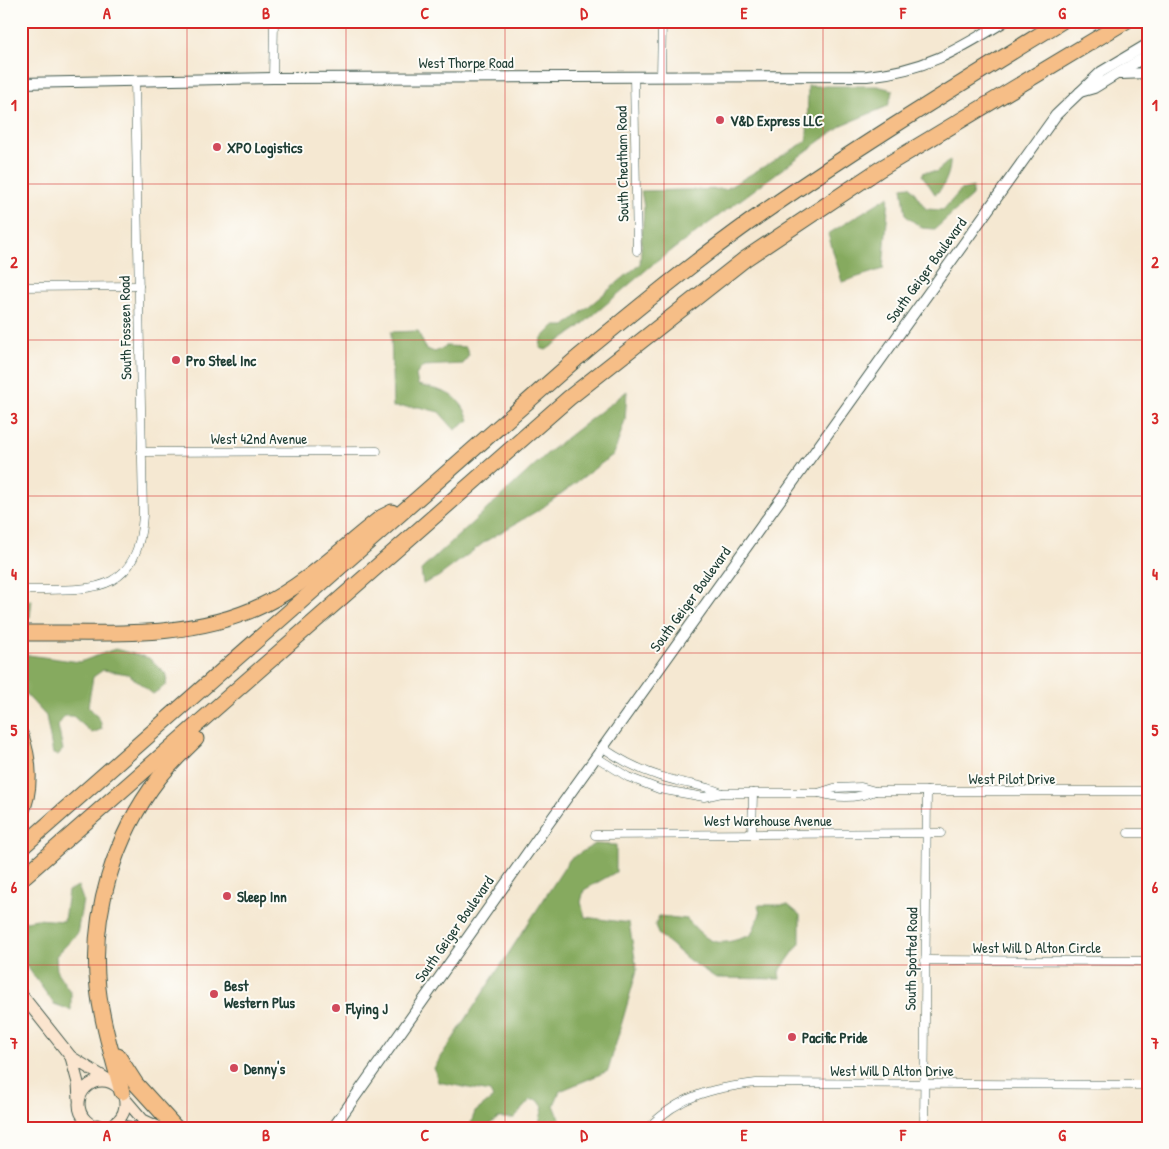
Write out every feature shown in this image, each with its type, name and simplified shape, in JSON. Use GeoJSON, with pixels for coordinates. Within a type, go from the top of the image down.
{"type":"FeatureCollection","features":[{"type":"Feature","properties":{"kind":"highway"},"geometry":{"type":"LineString","coordinates":[[21,848],[576,359],[648,299],[750,222],[908,116],[1062,21]]}},
{"type":"Feature","properties":{"kind":"highway"},"geometry":{"type":"LineString","coordinates":[[21,879],[569,398],[745,259],[880,169],[1126,21]]}},
{"type":"Feature","properties":{"kind":"highway"},"geometry":{"type":"LineString","coordinates":[[21,633],[192,628],[222,621],[265,604],[283,594],[382,517],[412,504]]}},
{"type":"Feature","properties":{"kind":"highway"},"geometry":{"type":"LineString","coordinates":[[124,1096],[107,1034],[98,990],[97,944],[101,912],[116,854],[128,829],[158,778],[204,730],[226,701]]}},
{"type":"Feature","properties":{"kind":"highway"},"geometry":{"type":"LineString","coordinates":[[21,736],[25,747],[28,779],[21,812]]}},
{"type":"Feature","properties":{"kind":"highway"},"geometry":{"type":"LineString","coordinates":[[107,1034],[131,1077],[176,1128]]}},
{"type":"Feature","properties":{"kind":"main road"},"geometry":{"type":"LineString","coordinates":[[21,994],[71,1057],[110,1082],[143,1120],[160,1128]]}},
{"type":"Feature","properties":{"kind":"main road"},"geometry":{"type":"LineString","coordinates":[[71,1057],[78,1083],[81,1113],[85,1119],[101,1127],[136,1128]]}},
{"type":"Feature","properties":{"kind":"main road"},"geometry":{"type":"LineString","coordinates":[[79,1099],[87,1086],[94,1082],[110,1082]]}},
{"type":"Feature","properties":{"kind":"main road"},"geometry":{"type":"LineString","coordinates":[[101,1127],[123,1115],[124,1096]]}},
{"type":"Feature","properties":{"kind":"street"},"geometry":{"type":"LineString","coordinates":[[273,78],[274,21]]}},
{"type":"Feature","properties":{"kind":"street"},"geometry":{"type":"LineString","coordinates":[[661,77],[662,21]]}},
{"type":"Feature","properties":{"kind":"street","name":"West Thorpe Road"},"geometry":{"type":"LineString","coordinates":[[21,84],[273,78],[867,76],[909,70],[932,62],[1005,21]]}},
{"type":"Feature","properties":{"kind":"street","name":"South Geiger Boulevard"},"geometry":{"type":"LineString","coordinates":[[333,1128],[596,757],[1045,131],[1077,93],[1101,72],[1148,44]]}},
{"type":"Feature","properties":{"kind":"street","name":"South Geiger Boulevard"},"geometry":{"type":"LineString","coordinates":[[1077,93],[1094,88],[1148,55]]}},
{"type":"Feature","properties":{"kind":"street"},"geometry":{"type":"LineString","coordinates":[[1114,76],[1124,73],[1148,73]]}},
{"type":"Feature","properties":{"kind":"street","name":"South Cheatham Road"},"geometry":{"type":"LineString","coordinates":[[634,77],[637,251]]}},
{"type":"Feature","properties":{"kind":"street","name":"South Fosseen Road"},"geometry":{"type":"LineString","coordinates":[[21,590],[94,586],[112,581],[126,571],[135,556],[142,528],[135,81]]}},
{"type":"Feature","properties":{"kind":"street"},"geometry":{"type":"LineString","coordinates":[[21,287],[139,286]]}},
{"type":"Feature","properties":{"kind":"street","name":"West 42nd Avenue"},"geometry":{"type":"LineString","coordinates":[[141,452],[377,451]]}},
{"type":"Feature","properties":{"kind":"street","name":"West Pilot Drive"},"geometry":{"type":"LineString","coordinates":[[603,748],[652,774],[680,782],[707,786],[722,793]]}},
{"type":"Feature","properties":{"kind":"street","name":"West Pilot Drive"},"geometry":{"type":"LineString","coordinates":[[596,757],[628,776],[659,789],[704,797],[722,793],[818,793],[834,788],[861,787],[875,791],[1148,791]]}},
{"type":"Feature","properties":{"kind":"street","name":"South Spotted Road"},"geometry":{"type":"LineString","coordinates":[[924,1128],[927,791]]}},
{"type":"Feature","properties":{"kind":"street"},"geometry":{"type":"LineString","coordinates":[[752,834],[753,793]]}},
{"type":"Feature","properties":{"kind":"street","name":"West Warehouse Avenue"},"geometry":{"type":"LineString","coordinates":[[595,835],[941,833]]}},
{"type":"Feature","properties":{"kind":"street"},"geometry":{"type":"LineString","coordinates":[[1128,833],[1148,833]]}},
{"type":"Feature","properties":{"kind":"street","name":"West Will D Alton Circle"},"geometry":{"type":"LineString","coordinates":[[925,960],[1148,962]]}},
{"type":"Feature","properties":{"kind":"street","name":"West Will D Alton Drive"},"geometry":{"type":"LineString","coordinates":[[648,1128],[657,1119],[683,1101],[717,1087],[756,1083],[1148,1085]]}},
{"type":"Feature","properties":{"kind":"green space"},"geometry":{"type":"Polygon","coordinates":[[[808,86],[877,86],[893,90],[888,106],[842,125],[652,265],[577,329],[546,350],[540,348],[541,339],[554,326],[565,326],[640,264],[644,207],[641,191],[726,189],[807,141],[808,86]]]}},
{"type":"Feature","properties":{"kind":"green space"},"geometry":{"type":"Polygon","coordinates":[[[950,160],[946,179],[935,194],[922,175],[924,172],[936,172],[950,160]]]}},
{"type":"Feature","properties":{"kind":"green space"},"geometry":{"type":"Polygon","coordinates":[[[910,186],[926,209],[943,210],[961,190],[973,187],[972,196],[935,229],[922,228],[906,216],[902,187],[910,186]]]}},
{"type":"Feature","properties":{"kind":"green space"},"geometry":{"type":"Polygon","coordinates":[[[889,196],[883,269],[842,282],[828,234],[889,196]]]}},
{"type":"Feature","properties":{"kind":"green space"},"geometry":{"type":"Polygon","coordinates":[[[418,331],[426,349],[435,352],[446,346],[466,347],[469,355],[463,364],[423,366],[416,375],[418,385],[443,392],[461,404],[469,420],[455,430],[439,412],[419,407],[393,407],[391,332],[418,331]]]}},
{"type":"Feature","properties":{"kind":"green space"},"geometry":{"type":"Polygon","coordinates":[[[627,391],[625,420],[614,454],[542,508],[486,541],[438,577],[423,584],[421,570],[551,450],[627,391]]]}},
{"type":"Feature","properties":{"kind":"green space"},"geometry":{"type":"Polygon","coordinates":[[[32,600],[30,617],[21,616],[21,601],[32,600]]]}},
{"type":"Feature","properties":{"kind":"green space"},"geometry":{"type":"Polygon","coordinates":[[[115,649],[149,658],[167,675],[166,685],[153,694],[128,674],[103,670],[93,677],[88,706],[100,720],[102,729],[92,733],[73,716],[64,716],[58,726],[63,750],[58,755],[53,754],[46,716],[21,689],[21,654],[80,662],[115,649]]]}},
{"type":"Feature","properties":{"kind":"green space"},"geometry":{"type":"Polygon","coordinates":[[[595,844],[616,845],[616,872],[584,890],[581,902],[585,917],[629,923],[637,970],[608,1071],[560,1091],[554,1105],[562,1125],[559,1128],[538,1128],[543,1107],[538,1100],[530,1100],[514,1118],[498,1118],[485,1128],[469,1128],[475,1112],[493,1098],[490,1092],[438,1082],[434,1068],[570,859],[595,844]]]}},
{"type":"Feature","properties":{"kind":"green space"},"geometry":{"type":"Polygon","coordinates":[[[78,886],[83,900],[77,934],[56,956],[57,972],[71,993],[71,1010],[54,1004],[21,958],[21,922],[37,919],[64,921],[68,891],[78,886]]]}},
{"type":"Feature","properties":{"kind":"green space"},"geometry":{"type":"Polygon","coordinates":[[[758,905],[788,905],[800,915],[800,943],[779,972],[780,979],[716,978],[689,960],[658,934],[655,925],[659,916],[687,919],[702,935],[709,939],[715,942],[730,941],[751,935],[760,914],[758,905]]]}},
{"type":"Feature","properties":{"kind":"place","name":"V&D Express LLC"},"geometry":{"type":"Point","coordinates":[720,120]}},
{"type":"Feature","properties":{"kind":"place","name":"XPO Logistics"},"geometry":{"type":"Point","coordinates":[217,147]}},
{"type":"Feature","properties":{"kind":"place","name":"Pro Steel Inc"},"geometry":{"type":"Point","coordinates":[176,360]}},
{"type":"Feature","properties":{"kind":"place","name":"Sleep Inn"},"geometry":{"type":"Point","coordinates":[227,896]}},
{"type":"Feature","properties":{"kind":"place","name":"Best Western Plus"},"geometry":{"type":"Point","coordinates":[214,994]}},
{"type":"Feature","properties":{"kind":"place","name":"Flying J"},"geometry":{"type":"Point","coordinates":[336,1008]}},
{"type":"Feature","properties":{"kind":"place","name":"Pacific Pride"},"geometry":{"type":"Point","coordinates":[792,1037]}},
{"type":"Feature","properties":{"kind":"place","name":"Denny's"},"geometry":{"type":"Point","coordinates":[234,1068]}}]}
